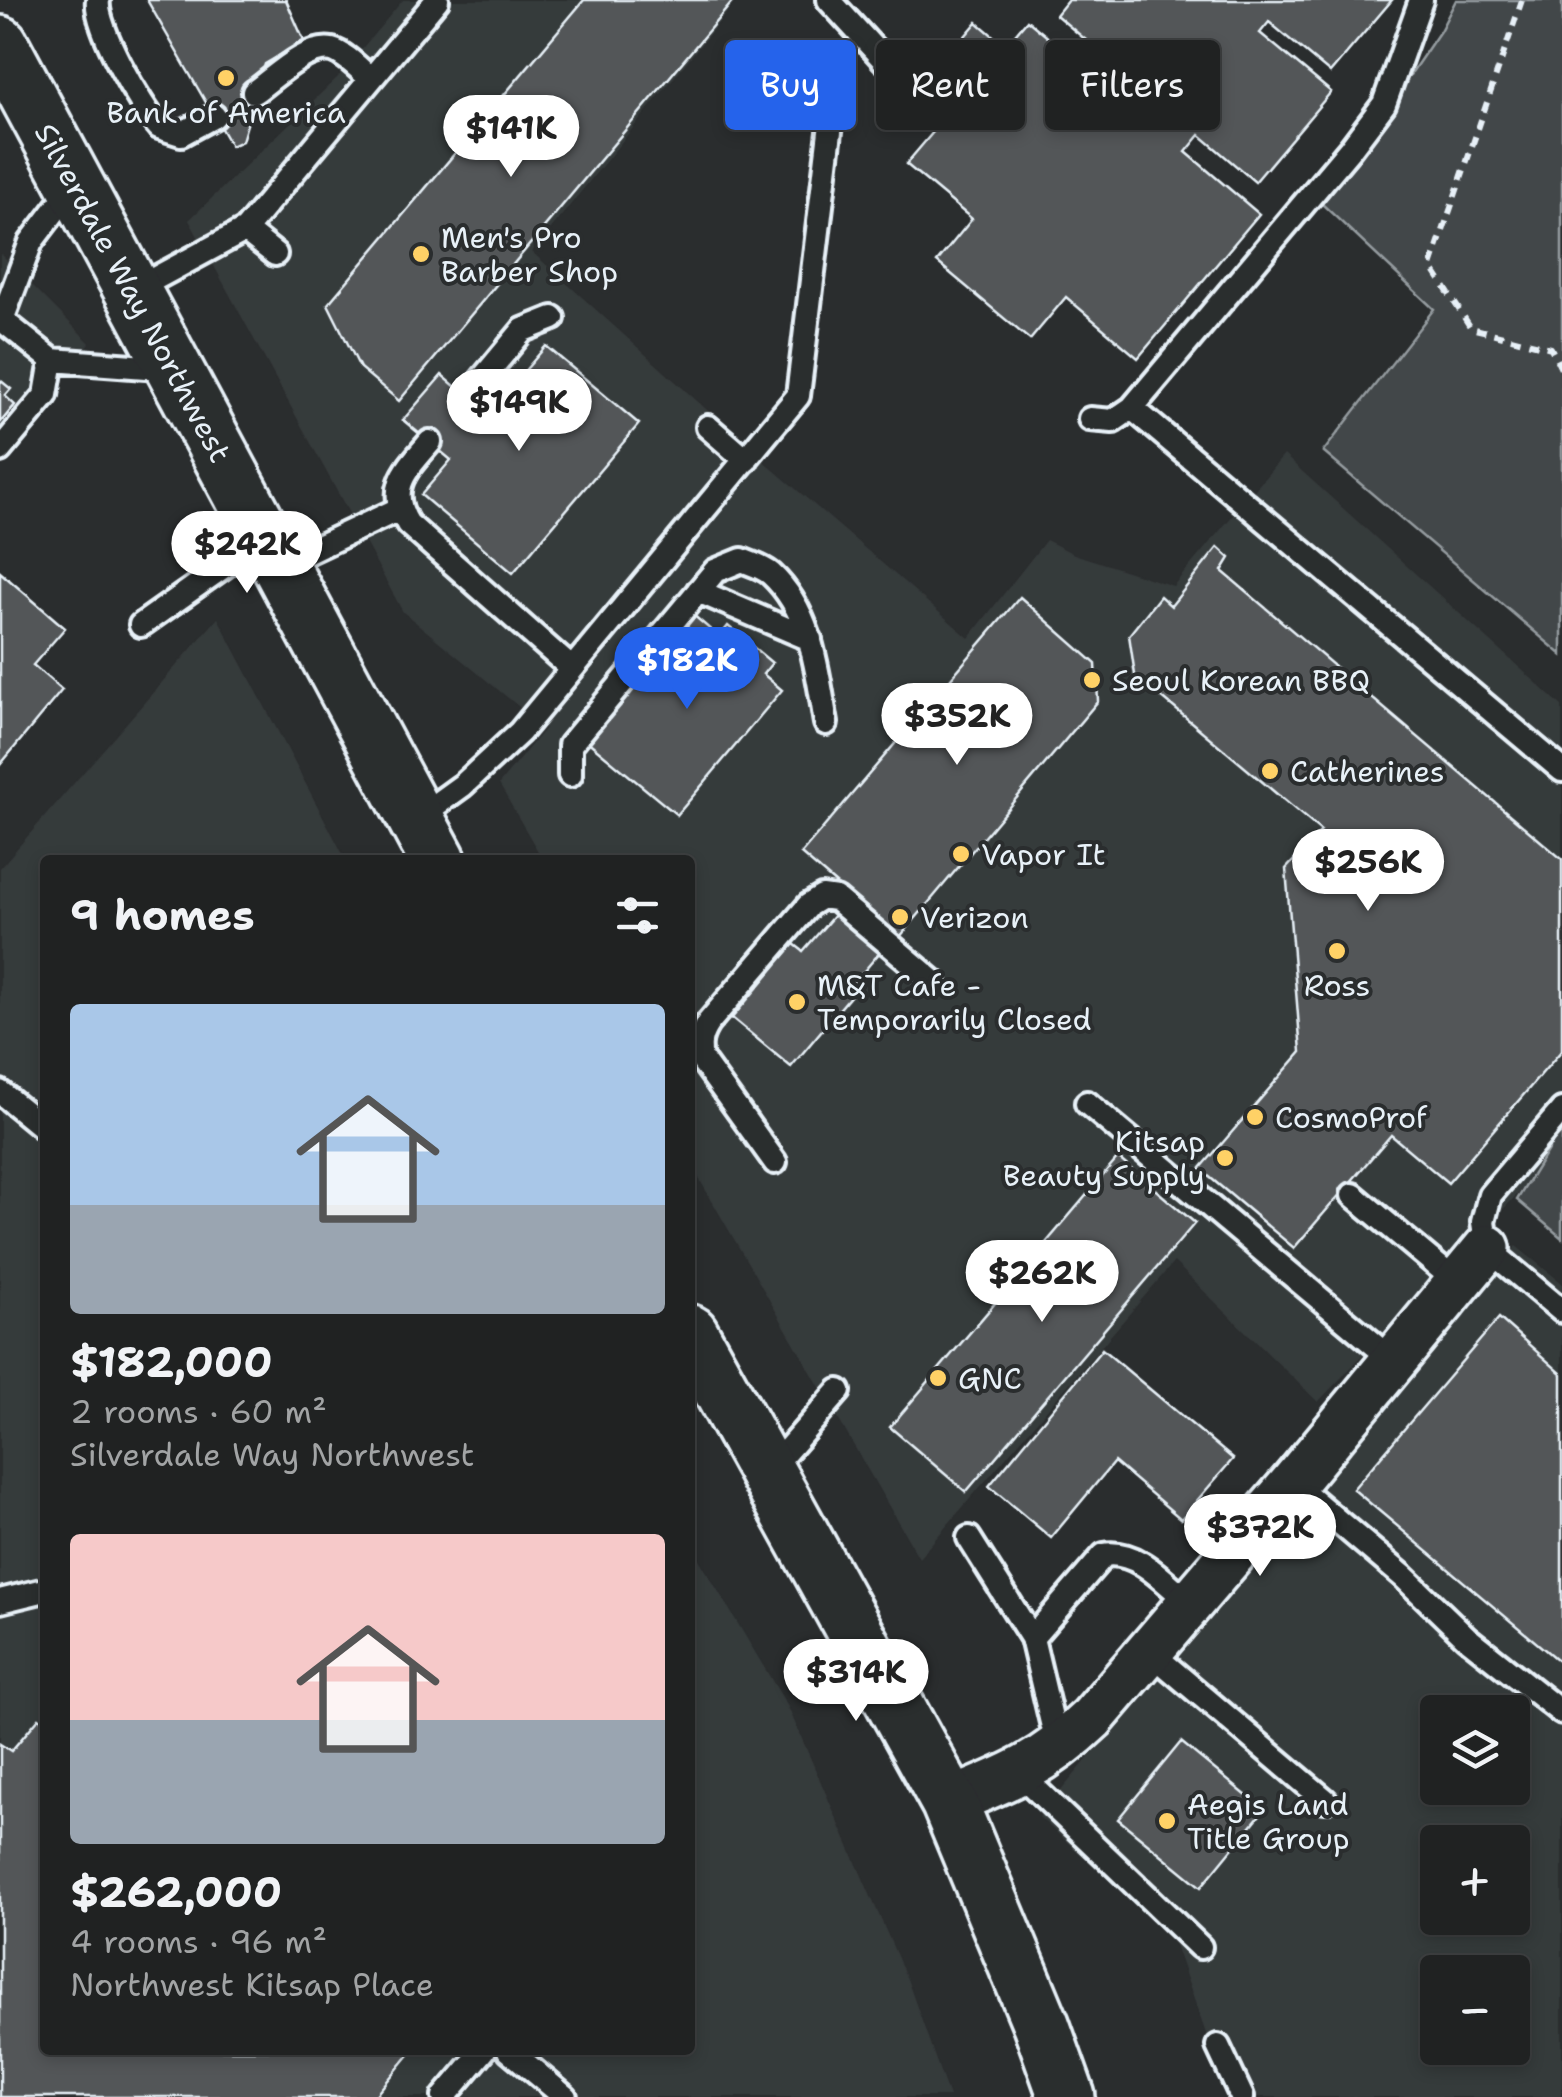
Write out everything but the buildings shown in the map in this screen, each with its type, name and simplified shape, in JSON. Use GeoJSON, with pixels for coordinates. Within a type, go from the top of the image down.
{"type":"FeatureCollection","features":[{"type":"Feature","properties":{"kind":"main road","name":"Silverdale Way Northwest"},"geometry":{"type":"LineString","coordinates":[[0,44],[427,840]]}},
{"type":"Feature","properties":{"kind":"main road"},"geometry":{"type":"LineString","coordinates":[[695,1342],[949,1802],[1042,2024],[1067,2097]]}},
{"type":"Feature","properties":{"kind":"street"},"geometry":{"type":"LineString","coordinates":[[949,1802],[1020,1774],[1092,1718],[1294,1483],[1487,1248]]}},
{"type":"Feature","properties":{"kind":"lane"},"geometry":{"type":"LineString","coordinates":[[98,0],[96,12],[106,36],[159,127],[181,134],[214,116]]}},
{"type":"Feature","properties":{"kind":"lane"},"geometry":{"type":"LineString","coordinates":[[132,292],[246,230],[437,0]]}},
{"type":"Feature","properties":{"kind":"lane"},"geometry":{"type":"LineString","coordinates":[[828,0],[876,51]]}},
{"type":"Feature","properties":{"kind":"lane"},"geometry":{"type":"LineString","coordinates":[[1090,420],[1113,421],[1132,408],[1350,150],[1384,104],[1421,0]]}},
{"type":"Feature","properties":{"kind":"lane"},"geometry":{"type":"LineString","coordinates":[[254,92],[303,58],[322,50],[335,50],[371,79]]}},
{"type":"Feature","properties":{"kind":"lane"},"geometry":{"type":"LineString","coordinates":[[427,840],[463,785],[520,732],[798,396],[830,130]]}},
{"type":"Feature","properties":{"kind":"lane"},"geometry":{"type":"LineString","coordinates":[[75,184],[31,242],[2,320],[52,360],[173,368]]}},
{"type":"Feature","properties":{"kind":"lane"},"geometry":{"type":"LineString","coordinates":[[246,230],[275,254]]}},
{"type":"Feature","properties":{"kind":"lane"},"geometry":{"type":"LineString","coordinates":[[468,396],[523,330],[553,318]]}},
{"type":"Feature","properties":{"kind":"lane"},"geometry":{"type":"LineString","coordinates":[[0,450],[46,395],[52,360]]}},
{"type":"Feature","properties":{"kind":"lane"},"geometry":{"type":"LineString","coordinates":[[1132,408],[1562,770]]}},
{"type":"Feature","properties":{"kind":"lane"},"geometry":{"type":"LineString","coordinates":[[708,426],[746,460]]}},
{"type":"Feature","properties":{"kind":"lane"},"geometry":{"type":"LineString","coordinates":[[430,442],[406,469],[398,488],[399,510],[408,524],[572,669]]}},
{"type":"Feature","properties":{"kind":"lane"},"geometry":{"type":"LineString","coordinates":[[141,625],[271,552],[399,510]]}},
{"type":"Feature","properties":{"kind":"lane"},"geometry":{"type":"LineString","coordinates":[[570,775],[570,745],[716,571],[742,560],[769,572],[799,611],[810,639],[826,723]]}},
{"type":"Feature","properties":{"kind":"lane"},"geometry":{"type":"LineString","coordinates":[[698,591],[810,639]]}},
{"type":"Feature","properties":{"kind":"lane"},"geometry":{"type":"LineString","coordinates":[[775,1162],[701,1059],[698,1047],[708,1023],[810,905],[822,897],[836,899],[934,982]]}},
{"type":"Feature","properties":{"kind":"lane"},"geometry":{"type":"LineString","coordinates":[[0,1092],[40,1125]]}},
{"type":"Feature","properties":{"kind":"lane"},"geometry":{"type":"LineString","coordinates":[[1087,1103],[1394,1362]]}},
{"type":"Feature","properties":{"kind":"lane"},"geometry":{"type":"LineString","coordinates":[[1562,1110],[1490,1195],[1483,1222],[1487,1248],[1562,1311]]}},
{"type":"Feature","properties":{"kind":"lane"},"geometry":{"type":"LineString","coordinates":[[1353,1194],[1458,1283]]}},
{"type":"Feature","properties":{"kind":"lane"},"geometry":{"type":"LineString","coordinates":[[766,1474],[838,1391]]}},
{"type":"Feature","properties":{"kind":"lane"},"geometry":{"type":"LineString","coordinates":[[1294,1483],[1466,1637],[1562,1713]]}},
{"type":"Feature","properties":{"kind":"lane"},"geometry":{"type":"LineString","coordinates":[[969,1538],[1032,1638],[1058,1748]]}},
{"type":"Feature","properties":{"kind":"lane"},"geometry":{"type":"LineString","coordinates":[[1032,1638],[1104,1555],[1116,1553],[1137,1561],[1190,1603]]}},
{"type":"Feature","properties":{"kind":"lane"},"geometry":{"type":"LineString","coordinates":[[0,1600],[40,1591]]}},
{"type":"Feature","properties":{"kind":"lane"},"geometry":{"type":"LineString","coordinates":[[1149,1651],[1325,1800]]}},
{"type":"Feature","properties":{"kind":"lane"},"geometry":{"type":"LineString","coordinates":[[1020,1774],[1200,1947]]}},
{"type":"Feature","properties":{"kind":"lane"},"geometry":{"type":"LineString","coordinates":[[1218,2046],[1242,2097]]}},
{"type":"Feature","properties":{"kind":"lane"},"geometry":{"type":"LineString","coordinates":[[444,2097],[480,2055]]}},
{"type":"Feature","properties":{"kind":"lane"},"geometry":{"type":"LineString","coordinates":[[516,2055],[565,2097]]}},
{"type":"Feature","properties":{"kind":"path"},"geometry":{"type":"LineString","coordinates":[[1522,0],[1432,266],[1470,328],[1551,348],[1562,371]]}},
{"type":"Feature","properties":{"kind":"shaded area"},"geometry":{"type":"Polygon","coordinates":[[[403,0],[737,0],[532,252],[768,465],[969,638],[1046,540],[1074,554],[1173,586],[1284,455],[1562,706],[1562,1148],[1318,1402],[1174,1262],[919,1558],[695,1172],[695,855],[540,855],[499,784],[545,728],[403,612],[189,220],[338,77],[403,0]]]}},
{"type":"Feature","properties":{"kind":"shaded area"},"geometry":{"type":"Polygon","coordinates":[[[1456,0],[1562,0],[1562,655],[1323,452],[1434,309],[1322,204],[1440,31],[1456,0]]]}},
{"type":"Feature","properties":{"kind":"shaded area"},"geometry":{"type":"Polygon","coordinates":[[[0,253],[90,343],[0,454],[0,253]]]}},
{"type":"Feature","properties":{"kind":"shaded area"},"geometry":{"type":"Polygon","coordinates":[[[218,618],[343,855],[40,855],[40,2055],[695,2055],[695,1552],[788,1707],[907,1979],[949,2097],[0,2097],[0,868],[218,618]]]}},
{"type":"Feature","properties":{"kind":"shaded area"},"geometry":{"type":"Polygon","coordinates":[[[1562,1127],[1562,1238],[1517,1200],[1562,1127]]]}},
{"type":"Feature","properties":{"kind":"shaded area"},"geometry":{"type":"Polygon","coordinates":[[[1516,1246],[1562,1283],[1562,2097],[1228,2097],[1172,1936],[1039,1817],[1516,1246]]]}},
{"type":"Feature","properties":{"kind":"place","name":"Bank of America"},"geometry":{"type":"Point","coordinates":[226,78]}},
{"type":"Feature","properties":{"kind":"place","name":"Men's Pro Barber Shop"},"geometry":{"type":"Point","coordinates":[421,254]}},
{"type":"Feature","properties":{"kind":"place","name":"Seoul Korean BBQ"},"geometry":{"type":"Point","coordinates":[1092,680]}},
{"type":"Feature","properties":{"kind":"place","name":"Catherines"},"geometry":{"type":"Point","coordinates":[1270,771]}},
{"type":"Feature","properties":{"kind":"place","name":"Vapor It"},"geometry":{"type":"Point","coordinates":[961,854]}},
{"type":"Feature","properties":{"kind":"place","name":"Verizon"},"geometry":{"type":"Point","coordinates":[900,917]}},
{"type":"Feature","properties":{"kind":"place","name":"Ross"},"geometry":{"type":"Point","coordinates":[1337,951]}},
{"type":"Feature","properties":{"kind":"place","name":"M&T Cafe - Temporarily Closed"},"geometry":{"type":"Point","coordinates":[797,1002]}},
{"type":"Feature","properties":{"kind":"place","name":"CosmoProf"},"geometry":{"type":"Point","coordinates":[1255,1117]}},
{"type":"Feature","properties":{"kind":"place","name":"Kitsap Beauty Supply"},"geometry":{"type":"Point","coordinates":[1225,1158]}},
{"type":"Feature","properties":{"kind":"place","name":"GNC"},"geometry":{"type":"Point","coordinates":[938,1378]}},
{"type":"Feature","properties":{"kind":"place","name":"Aegis Land Title Group"},"geometry":{"type":"Point","coordinates":[1167,1821]}}]}
